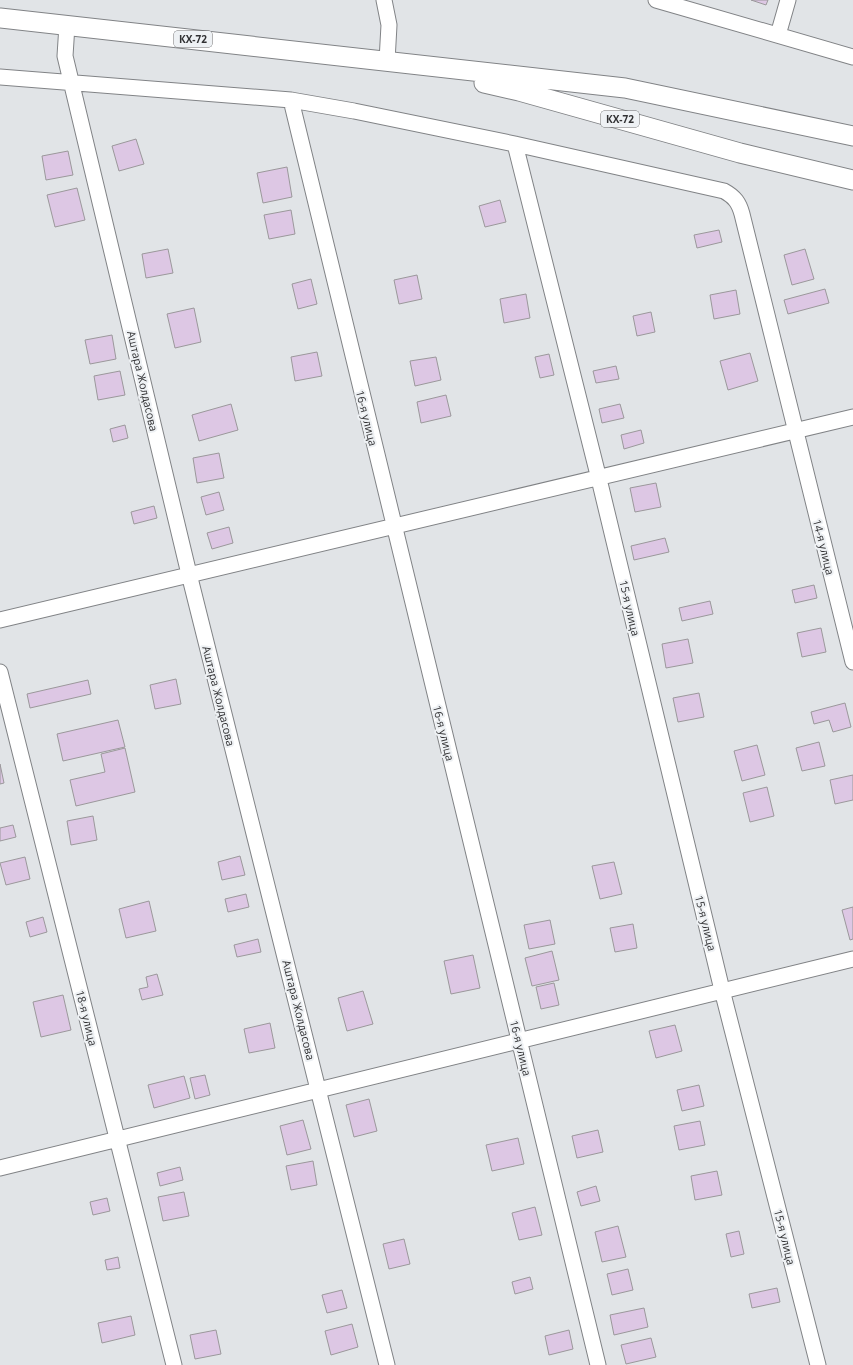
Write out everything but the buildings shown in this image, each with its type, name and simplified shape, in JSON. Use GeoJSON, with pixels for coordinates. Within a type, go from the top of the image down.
{"type":"FeatureCollection","features":[{"type":"Feature","properties":{"kind":"main road","name":"КХ-72"},"geometry":{"type":"LineString","coordinates":[[0,18],[625,88],[853,136]]}},
{"type":"Feature","properties":{"kind":"main road","name":"КХ-72"},"geometry":{"type":"LineString","coordinates":[[387,61],[519,91],[740,153],[853,180]]}},
{"type":"Feature","properties":{"kind":"street"},"geometry":{"type":"LineString","coordinates":[[384,0],[389,25],[387,61]]}},
{"type":"Feature","properties":{"kind":"street"},"geometry":{"type":"LineString","coordinates":[[656,0],[853,57]]}},
{"type":"Feature","properties":{"kind":"street"},"geometry":{"type":"LineString","coordinates":[[778,35],[788,0]]}},
{"type":"Feature","properties":{"kind":"street","name":"Аштара Жолдасова"},"geometry":{"type":"LineString","coordinates":[[67,25],[65,56],[189,574],[387,1365]]}},
{"type":"Feature","properties":{"kind":"street","name":"14-я улица"},"geometry":{"type":"LineString","coordinates":[[0,77],[291,100],[354,111],[515,144],[724,191],[737,200],[744,222],[853,662]]}},
{"type":"Feature","properties":{"kind":"street","name":"16-я улица"},"geometry":{"type":"LineString","coordinates":[[291,100],[393,526],[598,1365]]}},
{"type":"Feature","properties":{"kind":"street","name":"15-я улица"},"geometry":{"type":"LineString","coordinates":[[515,144],[599,479],[722,990],[818,1365]]}},
{"type":"Feature","properties":{"kind":"street"},"geometry":{"type":"LineString","coordinates":[[0,620],[189,574],[599,479],[853,417]]}},
{"type":"Feature","properties":{"kind":"street","name":"18-я улица"},"geometry":{"type":"LineString","coordinates":[[0,672],[174,1365]]}},
{"type":"Feature","properties":{"kind":"street"},"geometry":{"type":"LineString","coordinates":[[0,1168],[853,959]]}}]}
